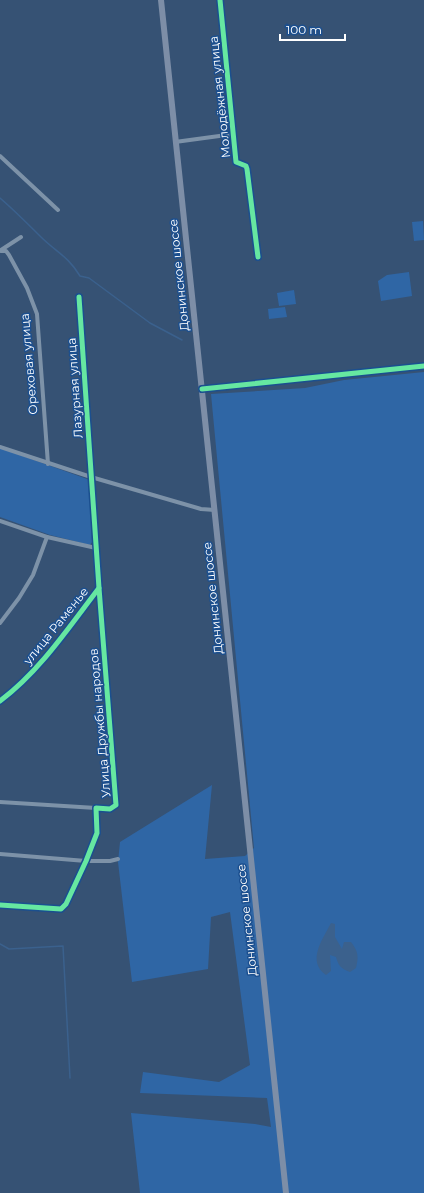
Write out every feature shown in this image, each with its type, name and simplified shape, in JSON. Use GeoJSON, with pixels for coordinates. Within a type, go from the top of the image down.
{"type":"FeatureCollection","features":[{"type":"Feature","properties":{"kind":"main road","name":"Донинское шоссе"},"geometry":{"type":"LineString","coordinates":[[160,0],[286,1193]]}},
{"type":"Feature","properties":{"kind":"street","name":"Молодёжная улица"},"geometry":{"type":"LineString","coordinates":[[220,0],[236,162],[246,166],[247,170],[258,257]]}},
{"type":"Feature","properties":{"kind":"street"},"geometry":{"type":"LineString","coordinates":[[175,142],[234,134]]}},
{"type":"Feature","properties":{"kind":"street"},"geometry":{"type":"LineString","coordinates":[[0,156],[58,210]]}},
{"type":"Feature","properties":{"kind":"street"},"geometry":{"type":"LineString","coordinates":[[1,251],[21,237]]}},
{"type":"Feature","properties":{"kind":"street","name":"Ореховая улица"},"geometry":{"type":"LineString","coordinates":[[1,251],[6,251],[9,255],[27,288],[37,314],[48,464]]}},
{"type":"Feature","properties":{"kind":"street","name":"Лазурная улица"},"geometry":{"type":"LineString","coordinates":[[79,297],[91,478]]}},
{"type":"Feature","properties":{"kind":"street"},"geometry":{"type":"LineString","coordinates":[[202,389],[424,366]]}},
{"type":"Feature","properties":{"kind":"street"},"geometry":{"type":"LineString","coordinates":[[0,447],[91,478],[201,509],[215,510]]}},
{"type":"Feature","properties":{"kind":"street","name":"улица Раменье"},"geometry":{"type":"LineString","coordinates":[[0,701],[22,683],[37,667],[99,588],[91,478]]}},
{"type":"Feature","properties":{"kind":"street"},"geometry":{"type":"LineString","coordinates":[[0,521],[47,537],[96,548]]}},
{"type":"Feature","properties":{"kind":"street"},"geometry":{"type":"LineString","coordinates":[[0,623],[19,598],[33,575],[47,537]]}},
{"type":"Feature","properties":{"kind":"street","name":"Улица Дружбы народов"},"geometry":{"type":"LineString","coordinates":[[0,802],[114,808],[117,800],[99,588]]}},
{"type":"Feature","properties":{"kind":"street","name":"Улица Дружбы народов"},"geometry":{"type":"LineString","coordinates":[[0,905],[61,909],[66,904],[97,833],[96,808]]}},
{"type":"Feature","properties":{"kind":"street"},"geometry":{"type":"LineString","coordinates":[[0,854],[86,861],[110,861],[118,859]]}},
{"type":"Feature","properties":{"kind":"shaded area"},"geometry":{"type":"Polygon","coordinates":[[[423,221],[424,240],[414,241],[412,222],[423,221]]]}},
{"type":"Feature","properties":{"kind":"shaded area"},"geometry":{"type":"Polygon","coordinates":[[[409,272],[412,296],[381,301],[378,281],[387,275],[409,272]]]}},
{"type":"Feature","properties":{"kind":"shaded area"},"geometry":{"type":"Polygon","coordinates":[[[294,290],[296,304],[279,306],[277,293],[294,290]]]}},
{"type":"Feature","properties":{"kind":"shaded area"},"geometry":{"type":"Polygon","coordinates":[[[285,307],[287,317],[269,319],[268,309],[285,307]]]}},
{"type":"Feature","properties":{"kind":"shaded area"},"geometry":{"type":"Polygon","coordinates":[[[424,372],[424,1193],[140,1193],[131,1113],[255,1124],[271,1127],[267,1098],[140,1093],[143,1072],[219,1082],[250,1065],[230,912],[211,917],[208,969],[132,982],[118,862],[120,842],[212,785],[205,859],[245,856],[254,848],[211,394],[305,388],[344,380],[424,372]]]}},
{"type":"Feature","properties":{"kind":"shaded area"},"geometry":{"type":"Polygon","coordinates":[[[0,448],[90,480],[92,542],[90,545],[50,535],[0,517],[0,448]]]}},
{"type":"Feature","properties":{"kind":"shaded area"},"geometry":{"type":"Polygon","coordinates":[[[331,923],[335,924],[335,937],[342,949],[344,942],[351,942],[355,948],[358,957],[356,968],[350,972],[344,970],[340,966],[336,957],[330,955],[331,971],[326,975],[317,963],[318,950],[331,923]]]}},
{"type":"Feature","properties":{"kind":"waterway"},"geometry":{"type":"LineString","coordinates":[[0,198],[66,259],[80,276],[89,278],[150,323],[182,340]]}},
{"type":"Feature","properties":{"kind":"waterway"},"geometry":{"type":"LineString","coordinates":[[0,944],[9,949],[63,946],[70,1078]]}},
{"type":"Feature","properties":{"kind":"cycle path"},"geometry":{"type":"LineString","coordinates":[[220,0],[236,162],[246,166],[247,169],[258,257]]}},
{"type":"Feature","properties":{"kind":"cycle path"},"geometry":{"type":"LineString","coordinates":[[0,701],[15,689],[41,662],[99,588],[79,297]]}},
{"type":"Feature","properties":{"kind":"cycle path"},"geometry":{"type":"LineString","coordinates":[[202,389],[424,366]]}},
{"type":"Feature","properties":{"kind":"cycle path"},"geometry":{"type":"LineString","coordinates":[[0,905],[61,909],[66,904],[97,833],[96,808],[110,809],[116,805],[99,588]]}}]}
